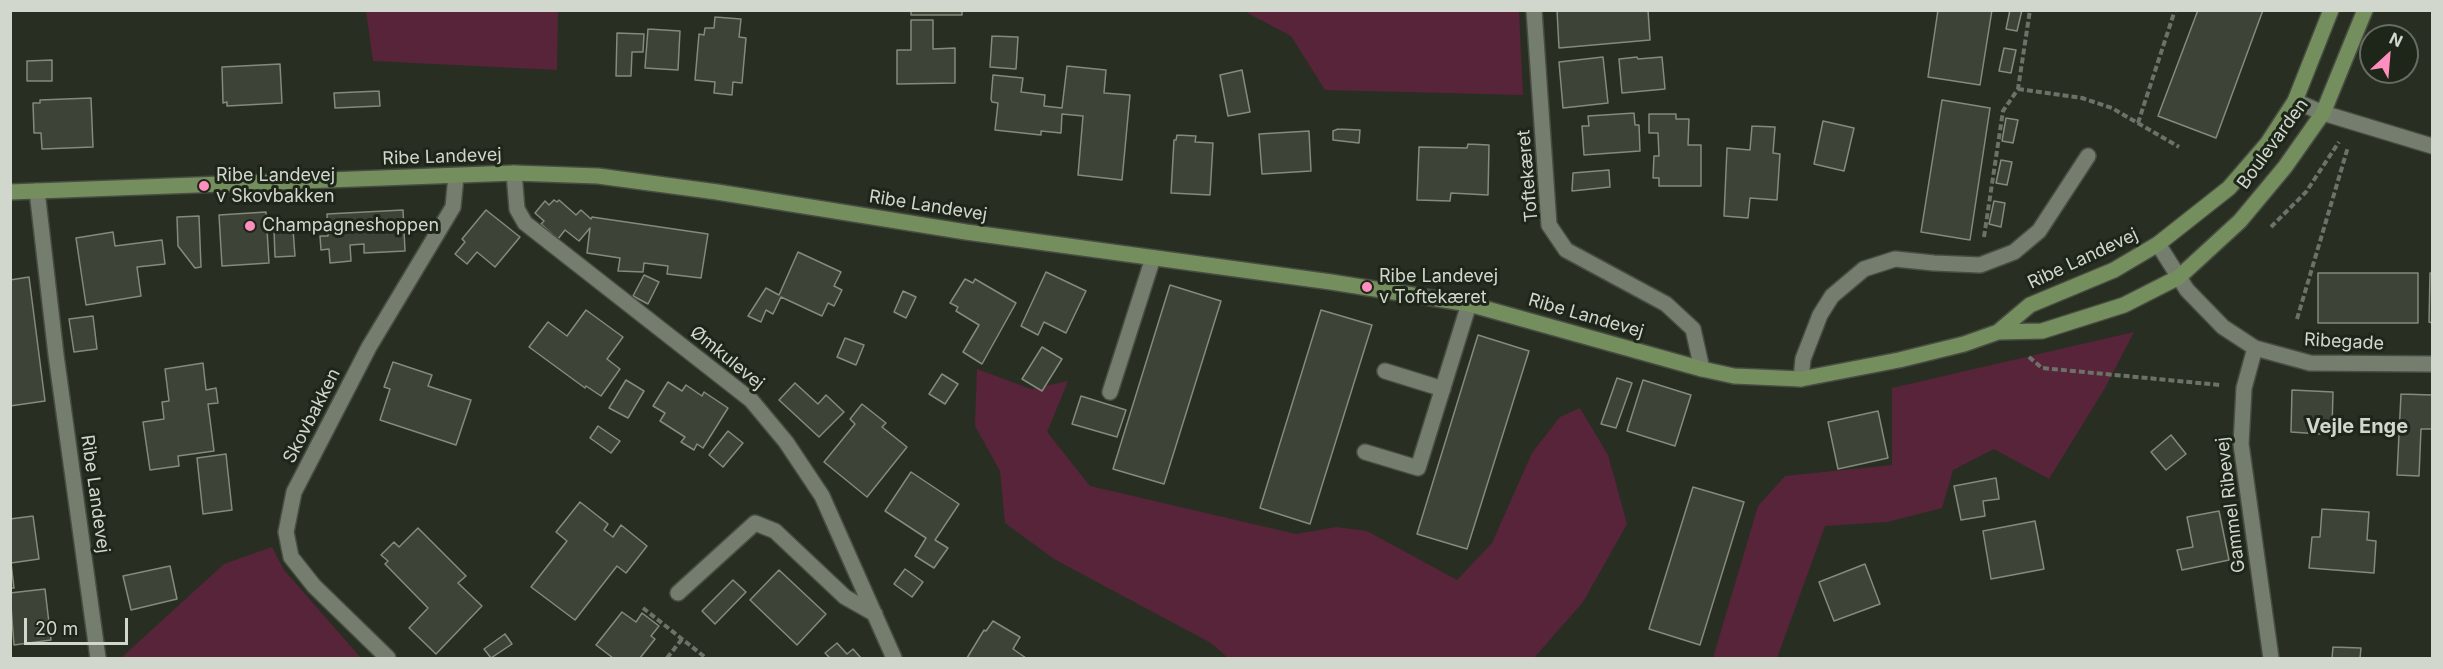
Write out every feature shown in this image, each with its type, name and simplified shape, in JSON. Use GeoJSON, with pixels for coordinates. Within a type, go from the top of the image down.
{"type":"FeatureCollection","features":[{"type":"Feature","properties":{"kind":"main road","name":"Boulevarden"},"geometry":{"type":"LineString","coordinates":[[2158,244],[2229,188],[2267,144],[2295,101],[2331,10]]}},
{"type":"Feature","properties":{"kind":"main road","name":"Boulevarden"},"geometry":{"type":"LineString","coordinates":[[2180,277],[2240,220],[2285,167],[2323,113],[2365,10]]}},
{"type":"Feature","properties":{"kind":"main road","name":"Ribe Landevej"},"geometry":{"type":"LineString","coordinates":[[10,192],[514,174],[598,176],[717,192],[966,232],[1367,287],[1469,304],[1702,369],[1734,376],[1802,379],[1899,360],[1964,344],[1998,332],[2042,331],[2124,304],[2180,277]]}},
{"type":"Feature","properties":{"kind":"main road","name":"Ribe Landevej"},"geometry":{"type":"LineString","coordinates":[[1998,332],[2030,305],[2114,270],[2158,244]]}},
{"type":"Feature","properties":{"kind":"street","name":"Toftekæret"},"geometry":{"type":"LineString","coordinates":[[1534,10],[1550,225],[1566,250],[1666,304],[1693,329],[1702,369]]}},
{"type":"Feature","properties":{"kind":"street"},"geometry":{"type":"LineString","coordinates":[[2295,101],[2323,113],[2433,146]]}},
{"type":"Feature","properties":{"kind":"street","name":"Ribe Landevej"},"geometry":{"type":"LineString","coordinates":[[1802,379],[1803,359],[1820,315],[1832,296],[1864,269],[1895,259],[1980,265],[2014,252],[2039,231],[2088,156]]}},
{"type":"Feature","properties":{"kind":"street","name":"Ømkulevej"},"geometry":{"type":"LineString","coordinates":[[514,174],[517,209],[525,223],[751,400],[786,442],[822,496],[894,658]]}},
{"type":"Feature","properties":{"kind":"street","name":"Skovbakken"},"geometry":{"type":"LineString","coordinates":[[388,658],[314,586],[291,557],[286,532],[294,492],[369,347],[453,207],[456,176]]}},
{"type":"Feature","properties":{"kind":"street","name":"Ribe Landevej"},"geometry":{"type":"LineString","coordinates":[[37,191],[56,355],[98,658]]}},
{"type":"Feature","properties":{"kind":"street","name":"Ribegade"},"geometry":{"type":"LineString","coordinates":[[2158,244],[2187,290],[2223,327],[2255,348],[2310,363],[2433,364]]}},
{"type":"Feature","properties":{"kind":"street"},"geometry":{"type":"LineString","coordinates":[[1110,392],[1153,258]]}},
{"type":"Feature","properties":{"kind":"street"},"geometry":{"type":"LineString","coordinates":[[1365,452],[1418,468],[1469,304]]}},
{"type":"Feature","properties":{"kind":"street","name":"Gammel Ribevej"},"geometry":{"type":"LineString","coordinates":[[2255,348],[2244,388],[2241,444],[2271,658]]}},
{"type":"Feature","properties":{"kind":"street"},"geometry":{"type":"LineString","coordinates":[[1385,371],[1443,389]]}},
{"type":"Feature","properties":{"kind":"street"},"geometry":{"type":"LineString","coordinates":[[678,593],[755,523],[775,531],[845,597],[875,614]]}},
{"type":"Feature","properties":{"kind":"path"},"geometry":{"type":"LineString","coordinates":[[1980,265],[2003,111],[2018,89],[2030,10]]}},
{"type":"Feature","properties":{"kind":"path"},"geometry":{"type":"LineString","coordinates":[[2138,123],[2175,10]]}},
{"type":"Feature","properties":{"kind":"path"},"geometry":{"type":"LineString","coordinates":[[2018,89],[2082,98],[2112,108],[2179,147]]}},
{"type":"Feature","properties":{"kind":"path"},"geometry":{"type":"LineString","coordinates":[[2297,319],[2355,122]]}},
{"type":"Feature","properties":{"kind":"path"},"geometry":{"type":"LineString","coordinates":[[1998,332],[2042,368],[2244,388]]}},
{"type":"Feature","properties":{"kind":"path"},"geometry":{"type":"LineString","coordinates":[[643,608],[706,658]]}},
{"type":"Feature","properties":{"kind":"path"},"geometry":{"type":"LineString","coordinates":[[667,658],[682,639]]}},
{"type":"Feature","properties":{"kind":"shaded area"},"geometry":{"type":"Polygon","coordinates":[[[366,11],[558,11],[557,70],[373,61],[366,11]]]}},
{"type":"Feature","properties":{"kind":"shaded area"},"geometry":{"type":"Polygon","coordinates":[[[1244,11],[1519,11],[1523,95],[1325,90],[1291,36],[1244,11]]]}},
{"type":"Feature","properties":{"kind":"shaded area"},"geometry":{"type":"Polygon","coordinates":[[[2134,332],[2105,388],[2049,479],[1994,449],[1953,470],[1942,508],[1887,522],[1825,526],[1777,658],[1713,658],[1758,506],[1785,476],[1892,465],[1892,388],[2134,332]]]}},
{"type":"Feature","properties":{"kind":"shaded area"},"geometry":{"type":"Polygon","coordinates":[[[977,369],[1031,389],[1068,381],[1047,432],[1090,486],[1296,534],[1337,527],[1367,531],[1457,580],[1492,543],[1532,453],[1560,417],[1580,408],[1608,455],[1627,524],[1583,602],[1534,658],[1228,658],[1211,643],[1054,559],[1005,523],[1000,471],[975,426],[977,369]]]}},
{"type":"Feature","properties":{"kind":"shaded area"},"geometry":{"type":"Polygon","coordinates":[[[272,547],[284,570],[361,658],[121,658],[224,564],[272,547]]]}},
{"type":"Feature","properties":{"kind":"building"},"geometry":{"type":"Polygon","coordinates":[[[911,10],[962,10],[962,15],[911,15],[911,10]]]}},
{"type":"Feature","properties":{"kind":"building"},"geometry":{"type":"Polygon","coordinates":[[[1557,10],[1648,10],[1650,40],[1559,48],[1557,10]]]}},
{"type":"Feature","properties":{"kind":"building"},"geometry":{"type":"Polygon","coordinates":[[[1938,10],[1992,10],[1980,85],[1928,77],[1938,10]]]}},
{"type":"Feature","properties":{"kind":"building"},"geometry":{"type":"Polygon","coordinates":[[[2010,10],[2022,10],[2017,31],[2006,29],[2010,10]]]}},
{"type":"Feature","properties":{"kind":"building"},"geometry":{"type":"Polygon","coordinates":[[[2198,10],[2263,10],[2216,138],[2158,116],[2198,10]]]}},
{"type":"Feature","properties":{"kind":"building"},"geometry":{"type":"Polygon","coordinates":[[[715,17],[741,19],[739,37],[746,38],[742,83],[733,82],[732,95],[714,93],[715,82],[695,80],[699,34],[704,35],[705,28],[714,28],[715,17]]]}},
{"type":"Feature","properties":{"kind":"building"},"geometry":{"type":"Polygon","coordinates":[[[911,20],[933,20],[933,49],[955,48],[955,83],[897,84],[897,50],[911,50],[911,20]]]}},
{"type":"Feature","properties":{"kind":"building"},"geometry":{"type":"Polygon","coordinates":[[[648,29],[680,31],[678,70],[645,68],[648,29]]]}},
{"type":"Feature","properties":{"kind":"building"},"geometry":{"type":"Polygon","coordinates":[[[617,33],[644,34],[643,52],[632,52],[631,76],[616,76],[617,33]]]}},
{"type":"Feature","properties":{"kind":"building"},"geometry":{"type":"Polygon","coordinates":[[[992,36],[1018,37],[1016,69],[990,67],[992,36]]]}},
{"type":"Feature","properties":{"kind":"building"},"geometry":{"type":"Polygon","coordinates":[[[2004,48],[2016,50],[2011,73],[1999,71],[2004,48]]]}},
{"type":"Feature","properties":{"kind":"building"},"geometry":{"type":"Polygon","coordinates":[[[1603,57],[1608,103],[1563,108],[1559,62],[1603,57]]]}},
{"type":"Feature","properties":{"kind":"building"},"geometry":{"type":"Polygon","coordinates":[[[1637,57],[1638,59],[1662,57],[1665,89],[1622,93],[1619,59],[1637,57]]]}},
{"type":"Feature","properties":{"kind":"building"},"geometry":{"type":"Polygon","coordinates":[[[52,60],[52,81],[27,81],[27,61],[52,60]]]}},
{"type":"Feature","properties":{"kind":"building"},"geometry":{"type":"Polygon","coordinates":[[[280,64],[282,103],[227,106],[227,102],[223,103],[222,67],[280,64]]]}},
{"type":"Feature","properties":{"kind":"building"},"geometry":{"type":"Polygon","coordinates":[[[1067,66],[1106,70],[1104,93],[1130,95],[1122,180],[1078,175],[1083,116],[1062,114],[1061,133],[1041,131],[1041,135],[995,130],[998,103],[992,102],[991,99],[993,75],[1023,78],[1021,92],[1045,95],[1044,106],[1062,108],[1067,66]]]}},
{"type":"Feature","properties":{"kind":"building"},"geometry":{"type":"Polygon","coordinates":[[[1242,70],[1250,112],[1228,116],[1220,75],[1242,70]]]}},
{"type":"Feature","properties":{"kind":"building"},"geometry":{"type":"Polygon","coordinates":[[[379,91],[380,106],[335,108],[334,93],[379,91]]]}},
{"type":"Feature","properties":{"kind":"building"},"geometry":{"type":"Polygon","coordinates":[[[91,98],[93,147],[42,149],[41,133],[34,133],[33,103],[40,103],[40,100],[91,98]]]}},
{"type":"Feature","properties":{"kind":"building"},"geometry":{"type":"Polygon","coordinates":[[[1942,100],[1990,108],[1970,240],[1921,232],[1942,100]]]}},
{"type":"Feature","properties":{"kind":"building"},"geometry":{"type":"Polygon","coordinates":[[[1634,113],[1635,125],[1639,125],[1640,151],[1584,155],[1582,126],[1589,126],[1588,116],[1634,113]]]}},
{"type":"Feature","properties":{"kind":"building"},"geometry":{"type":"Polygon","coordinates":[[[1649,114],[1676,114],[1676,119],[1689,119],[1688,145],[1701,145],[1701,186],[1659,186],[1659,178],[1653,178],[1654,156],[1659,156],[1658,133],[1649,133],[1649,114]]]}},
{"type":"Feature","properties":{"kind":"building"},"geometry":{"type":"Polygon","coordinates":[[[2006,118],[2018,120],[2013,143],[2002,141],[2006,118]]]}},
{"type":"Feature","properties":{"kind":"building"},"geometry":{"type":"Polygon","coordinates":[[[1823,121],[1854,128],[1844,171],[1814,164],[1823,121]]]}},
{"type":"Feature","properties":{"kind":"building"},"geometry":{"type":"Polygon","coordinates":[[[1752,126],[1775,127],[1773,153],[1780,154],[1777,200],[1750,198],[1748,218],[1724,216],[1727,148],[1750,150],[1752,126]]]}},
{"type":"Feature","properties":{"kind":"building"},"geometry":{"type":"Polygon","coordinates":[[[1338,129],[1360,130],[1359,143],[1333,140],[1333,131],[1338,129]]]}},
{"type":"Feature","properties":{"kind":"building"},"geometry":{"type":"Polygon","coordinates":[[[1309,131],[1311,171],[1262,174],[1259,134],[1309,131]]]}},
{"type":"Feature","properties":{"kind":"building"},"geometry":{"type":"Polygon","coordinates":[[[1177,135],[1196,136],[1195,142],[1213,143],[1210,195],[1171,193],[1174,140],[1177,135]]]}},
{"type":"Feature","properties":{"kind":"building"},"geometry":{"type":"Polygon","coordinates":[[[1468,144],[1489,145],[1488,195],[1451,193],[1450,201],[1417,200],[1419,147],[1467,148],[1468,144]]]}},
{"type":"Feature","properties":{"kind":"building"},"geometry":{"type":"Polygon","coordinates":[[[2001,160],[2012,162],[2007,185],[1996,183],[2001,160]]]}},
{"type":"Feature","properties":{"kind":"building"},"geometry":{"type":"Polygon","coordinates":[[[1609,170],[1610,187],[1572,191],[1573,173],[1609,170]]]}},
{"type":"Feature","properties":{"kind":"building"},"geometry":{"type":"Polygon","coordinates":[[[554,200],[557,202],[559,200],[576,215],[581,210],[591,219],[592,217],[708,234],[701,278],[667,274],[668,266],[644,263],[643,272],[618,271],[620,258],[587,253],[590,228],[579,241],[565,230],[558,239],[541,224],[544,221],[535,213],[545,201],[549,205],[554,200]]]}},
{"type":"Feature","properties":{"kind":"building"},"geometry":{"type":"Polygon","coordinates":[[[1994,201],[2005,203],[2001,227],[1989,224],[1994,201]]]}},
{"type":"Feature","properties":{"kind":"building"},"geometry":{"type":"Polygon","coordinates":[[[403,210],[405,251],[364,253],[364,244],[350,245],[351,261],[330,263],[329,249],[321,250],[320,236],[328,236],[327,214],[403,210]]]}},
{"type":"Feature","properties":{"kind":"building"},"geometry":{"type":"Polygon","coordinates":[[[486,210],[520,237],[495,267],[477,252],[467,264],[455,254],[465,242],[462,239],[486,210]]]}},
{"type":"Feature","properties":{"kind":"building"},"geometry":{"type":"Polygon","coordinates":[[[266,212],[269,263],[222,266],[219,215],[266,212]]]}},
{"type":"Feature","properties":{"kind":"building"},"geometry":{"type":"Polygon","coordinates":[[[199,216],[201,267],[195,268],[178,246],[177,217],[199,216]]]}},
{"type":"Feature","properties":{"kind":"building"},"geometry":{"type":"Polygon","coordinates":[[[293,229],[295,256],[275,257],[274,230],[293,229]]]}},
{"type":"Feature","properties":{"kind":"building"},"geometry":{"type":"Polygon","coordinates":[[[113,232],[115,246],[162,240],[165,264],[137,267],[141,296],[86,305],[76,238],[113,232]]]}},
{"type":"Feature","properties":{"kind":"building"},"geometry":{"type":"Polygon","coordinates":[[[798,252],[841,272],[834,286],[842,290],[834,306],[828,303],[822,316],[781,297],[773,314],[766,310],[761,322],[748,316],[766,288],[779,295],[798,252]]]}},
{"type":"Feature","properties":{"kind":"building"},"geometry":{"type":"Polygon","coordinates":[[[1046,272],[1086,291],[1066,333],[1044,322],[1038,335],[1021,326],[1046,272]]]}},
{"type":"Feature","properties":{"kind":"building"},"geometry":{"type":"Polygon","coordinates":[[[2318,273],[2418,273],[2418,323],[2318,323],[2318,273]]]}},
{"type":"Feature","properties":{"kind":"building"},"geometry":{"type":"Polygon","coordinates":[[[2430,273],[2432,273],[2432,323],[2429,322],[2430,273]]]}},
{"type":"Feature","properties":{"kind":"building"},"geometry":{"type":"Polygon","coordinates":[[[644,275],[659,282],[648,304],[633,296],[644,275]]]}},
{"type":"Feature","properties":{"kind":"building"},"geometry":{"type":"Polygon","coordinates":[[[29,277],[45,401],[10,406],[10,280],[29,277]]]}},
{"type":"Feature","properties":{"kind":"building"},"geometry":{"type":"Polygon","coordinates":[[[965,279],[973,283],[975,279],[1016,303],[982,364],[963,352],[979,325],[956,311],[958,307],[950,303],[965,279]]]}},
{"type":"Feature","properties":{"kind":"building"},"geometry":{"type":"Polygon","coordinates":[[[1170,285],[1221,301],[1164,484],[1113,469],[1170,285]]]}},
{"type":"Feature","properties":{"kind":"building"},"geometry":{"type":"Polygon","coordinates":[[[903,291],[916,297],[906,318],[894,312],[903,291]]]}},
{"type":"Feature","properties":{"kind":"building"},"geometry":{"type":"Polygon","coordinates":[[[586,310],[623,337],[607,359],[620,369],[601,396],[586,386],[585,388],[529,347],[548,322],[567,336],[586,310]]]}},
{"type":"Feature","properties":{"kind":"building"},"geometry":{"type":"Polygon","coordinates":[[[1321,310],[1372,325],[1310,524],[1260,508],[1321,310]]]}},
{"type":"Feature","properties":{"kind":"building"},"geometry":{"type":"Polygon","coordinates":[[[93,316],[97,349],[74,352],[69,319],[93,316]]]}},
{"type":"Feature","properties":{"kind":"building"},"geometry":{"type":"Polygon","coordinates":[[[1478,335],[1529,351],[1467,549],[1417,534],[1478,335]]]}},
{"type":"Feature","properties":{"kind":"building"},"geometry":{"type":"Polygon","coordinates":[[[845,338],[864,345],[856,365],[837,357],[845,338]]]}},
{"type":"Feature","properties":{"kind":"building"},"geometry":{"type":"Polygon","coordinates":[[[1042,347],[1062,359],[1042,391],[1022,379],[1042,347]]]}},
{"type":"Feature","properties":{"kind":"building"},"geometry":{"type":"Polygon","coordinates":[[[393,362],[432,375],[428,386],[471,400],[456,445],[380,420],[390,389],[384,387],[393,362]]]}},
{"type":"Feature","properties":{"kind":"building"},"geometry":{"type":"Polygon","coordinates":[[[203,363],[206,390],[216,388],[218,403],[208,404],[214,451],[178,456],[179,466],[150,470],[143,422],[164,419],[162,402],[169,401],[165,369],[203,363]]]}},
{"type":"Feature","properties":{"kind":"building"},"geometry":{"type":"Polygon","coordinates":[[[942,374],[958,384],[945,404],[929,394],[942,374]]]}},
{"type":"Feature","properties":{"kind":"building"},"geometry":{"type":"Polygon","coordinates":[[[1617,378],[1632,383],[1616,428],[1601,424],[1617,378]]]}},
{"type":"Feature","properties":{"kind":"building"},"geometry":{"type":"Polygon","coordinates":[[[626,380],[644,391],[628,418],[609,408],[626,380]]]}},
{"type":"Feature","properties":{"kind":"building"},"geometry":{"type":"Polygon","coordinates":[[[1643,380],[1691,395],[1675,446],[1627,431],[1643,380]]]}},
{"type":"Feature","properties":{"kind":"building"},"geometry":{"type":"Polygon","coordinates":[[[668,382],[682,391],[686,385],[702,396],[704,392],[728,408],[703,448],[697,444],[694,450],[681,442],[685,437],[660,421],[665,413],[653,406],[668,382]]]}},
{"type":"Feature","properties":{"kind":"building"},"geometry":{"type":"Polygon","coordinates":[[[795,383],[818,404],[826,395],[844,412],[819,437],[779,400],[795,383]]]}},
{"type":"Feature","properties":{"kind":"building"},"geometry":{"type":"Polygon","coordinates":[[[2292,390],[2333,392],[2332,429],[2320,428],[2320,434],[2291,432],[2292,390]]]}},
{"type":"Feature","properties":{"kind":"building"},"geometry":{"type":"Polygon","coordinates":[[[2401,394],[2432,395],[2432,429],[2421,429],[2419,476],[2397,475],[2401,394]]]}},
{"type":"Feature","properties":{"kind":"building"},"geometry":{"type":"Polygon","coordinates":[[[1081,396],[1126,410],[1117,437],[1072,424],[1081,396]]]}},
{"type":"Feature","properties":{"kind":"building"},"geometry":{"type":"Polygon","coordinates":[[[862,404],[886,423],[882,427],[907,447],[867,497],[824,462],[855,424],[850,419],[862,404]]]}},
{"type":"Feature","properties":{"kind":"building"},"geometry":{"type":"Polygon","coordinates":[[[1878,411],[1888,458],[1838,469],[1828,422],[1878,411]]]}},
{"type":"Feature","properties":{"kind":"building"},"geometry":{"type":"Polygon","coordinates":[[[598,426],[620,441],[611,453],[590,438],[598,426]]]}},
{"type":"Feature","properties":{"kind":"building"},"geometry":{"type":"Polygon","coordinates":[[[728,431],[743,443],[723,467],[709,455],[728,431]]]}},
{"type":"Feature","properties":{"kind":"building"},"geometry":{"type":"Polygon","coordinates":[[[2171,435],[2186,454],[2166,470],[2151,452],[2171,435]]]}},
{"type":"Feature","properties":{"kind":"building"},"geometry":{"type":"Polygon","coordinates":[[[226,454],[232,510],[203,514],[197,458],[226,454]]]}},
{"type":"Feature","properties":{"kind":"building"},"geometry":{"type":"Polygon","coordinates":[[[911,472],[959,504],[935,540],[948,548],[934,568],[915,556],[926,538],[885,511],[911,472]]]}},
{"type":"Feature","properties":{"kind":"building"},"geometry":{"type":"Polygon","coordinates":[[[1996,478],[1999,499],[1983,501],[1985,516],[1961,520],[1954,486],[1996,478]]]}},
{"type":"Feature","properties":{"kind":"building"},"geometry":{"type":"Polygon","coordinates":[[[1693,487],[1744,502],[1700,645],[1649,629],[1693,487]]]}},
{"type":"Feature","properties":{"kind":"building"},"geometry":{"type":"Polygon","coordinates":[[[580,502],[608,524],[604,530],[613,537],[621,525],[647,546],[626,573],[617,566],[575,620],[531,587],[567,541],[556,532],[580,502]]]}},
{"type":"Feature","properties":{"kind":"building"},"geometry":{"type":"Polygon","coordinates":[[[2322,509],[2369,512],[2367,540],[2376,541],[2374,573],[2309,568],[2312,537],[2320,537],[2322,509]]]}},
{"type":"Feature","properties":{"kind":"building"},"geometry":{"type":"Polygon","coordinates":[[[2219,511],[2229,560],[2182,570],[2177,550],[2193,547],[2187,517],[2219,511]]]}},
{"type":"Feature","properties":{"kind":"building"},"geometry":{"type":"Polygon","coordinates":[[[33,516],[39,559],[11,563],[14,588],[10,588],[10,519],[33,516]]]}},
{"type":"Feature","properties":{"kind":"building"},"geometry":{"type":"Polygon","coordinates":[[[2035,521],[2044,569],[1991,579],[1983,531],[2035,521]]]}},
{"type":"Feature","properties":{"kind":"building"},"geometry":{"type":"Polygon","coordinates":[[[418,528],[466,576],[458,583],[482,606],[436,654],[409,628],[428,608],[385,564],[388,561],[381,555],[394,542],[399,547],[418,528]]]}},
{"type":"Feature","properties":{"kind":"building"},"geometry":{"type":"Polygon","coordinates":[[[1865,564],[1880,604],[1834,621],[1819,582],[1865,564]]]}},
{"type":"Feature","properties":{"kind":"building"},"geometry":{"type":"Polygon","coordinates":[[[170,566],[177,599],[131,610],[123,576],[170,566]]]}},
{"type":"Feature","properties":{"kind":"building"},"geometry":{"type":"Polygon","coordinates":[[[905,569],[923,582],[912,597],[894,584],[905,569]]]}},
{"type":"Feature","properties":{"kind":"building"},"geometry":{"type":"Polygon","coordinates":[[[779,570],[826,614],[797,645],[750,600],[779,570]]]}},
{"type":"Feature","properties":{"kind":"building"},"geometry":{"type":"Polygon","coordinates":[[[733,580],[746,592],[715,624],[702,611],[733,580]]]}},
{"type":"Feature","properties":{"kind":"building"},"geometry":{"type":"Polygon","coordinates":[[[45,589],[51,640],[14,645],[10,593],[45,589]]]}},
{"type":"Feature","properties":{"kind":"building"},"geometry":{"type":"Polygon","coordinates":[[[622,612],[636,622],[642,613],[659,626],[651,636],[655,639],[640,658],[613,658],[596,645],[622,612]]]}},
{"type":"Feature","properties":{"kind":"building"},"geometry":{"type":"Polygon","coordinates":[[[993,621],[1020,637],[1013,649],[1026,658],[967,658],[984,630],[986,631],[993,621]]]}},
{"type":"Feature","properties":{"kind":"building"},"geometry":{"type":"Polygon","coordinates":[[[505,634],[512,644],[491,658],[484,649],[505,634]]]}},
{"type":"Feature","properties":{"kind":"building"},"geometry":{"type":"Polygon","coordinates":[[[837,643],[847,654],[853,649],[861,658],[830,658],[825,653],[837,643]]]}},
{"type":"Feature","properties":{"kind":"building"},"geometry":{"type":"Polygon","coordinates":[[[2333,647],[2361,648],[2360,658],[2332,658],[2333,647]]]}},
{"type":"Feature","properties":{"kind":"place","name":"Ribe Landevej v Skovbakken"},"geometry":{"type":"Point","coordinates":[204,186]}},
{"type":"Feature","properties":{"kind":"place","name":"Champagneshoppen"},"geometry":{"type":"Point","coordinates":[250,226]}},
{"type":"Feature","properties":{"kind":"place","name":"Ribe Landevej v Toftekæret"},"geometry":{"type":"Point","coordinates":[1367,287]}},
{"type":"Feature","properties":{"kind":"district","name":"Vejle Enge"},"geometry":{"type":"Point","coordinates":[2357,427]}}]}
